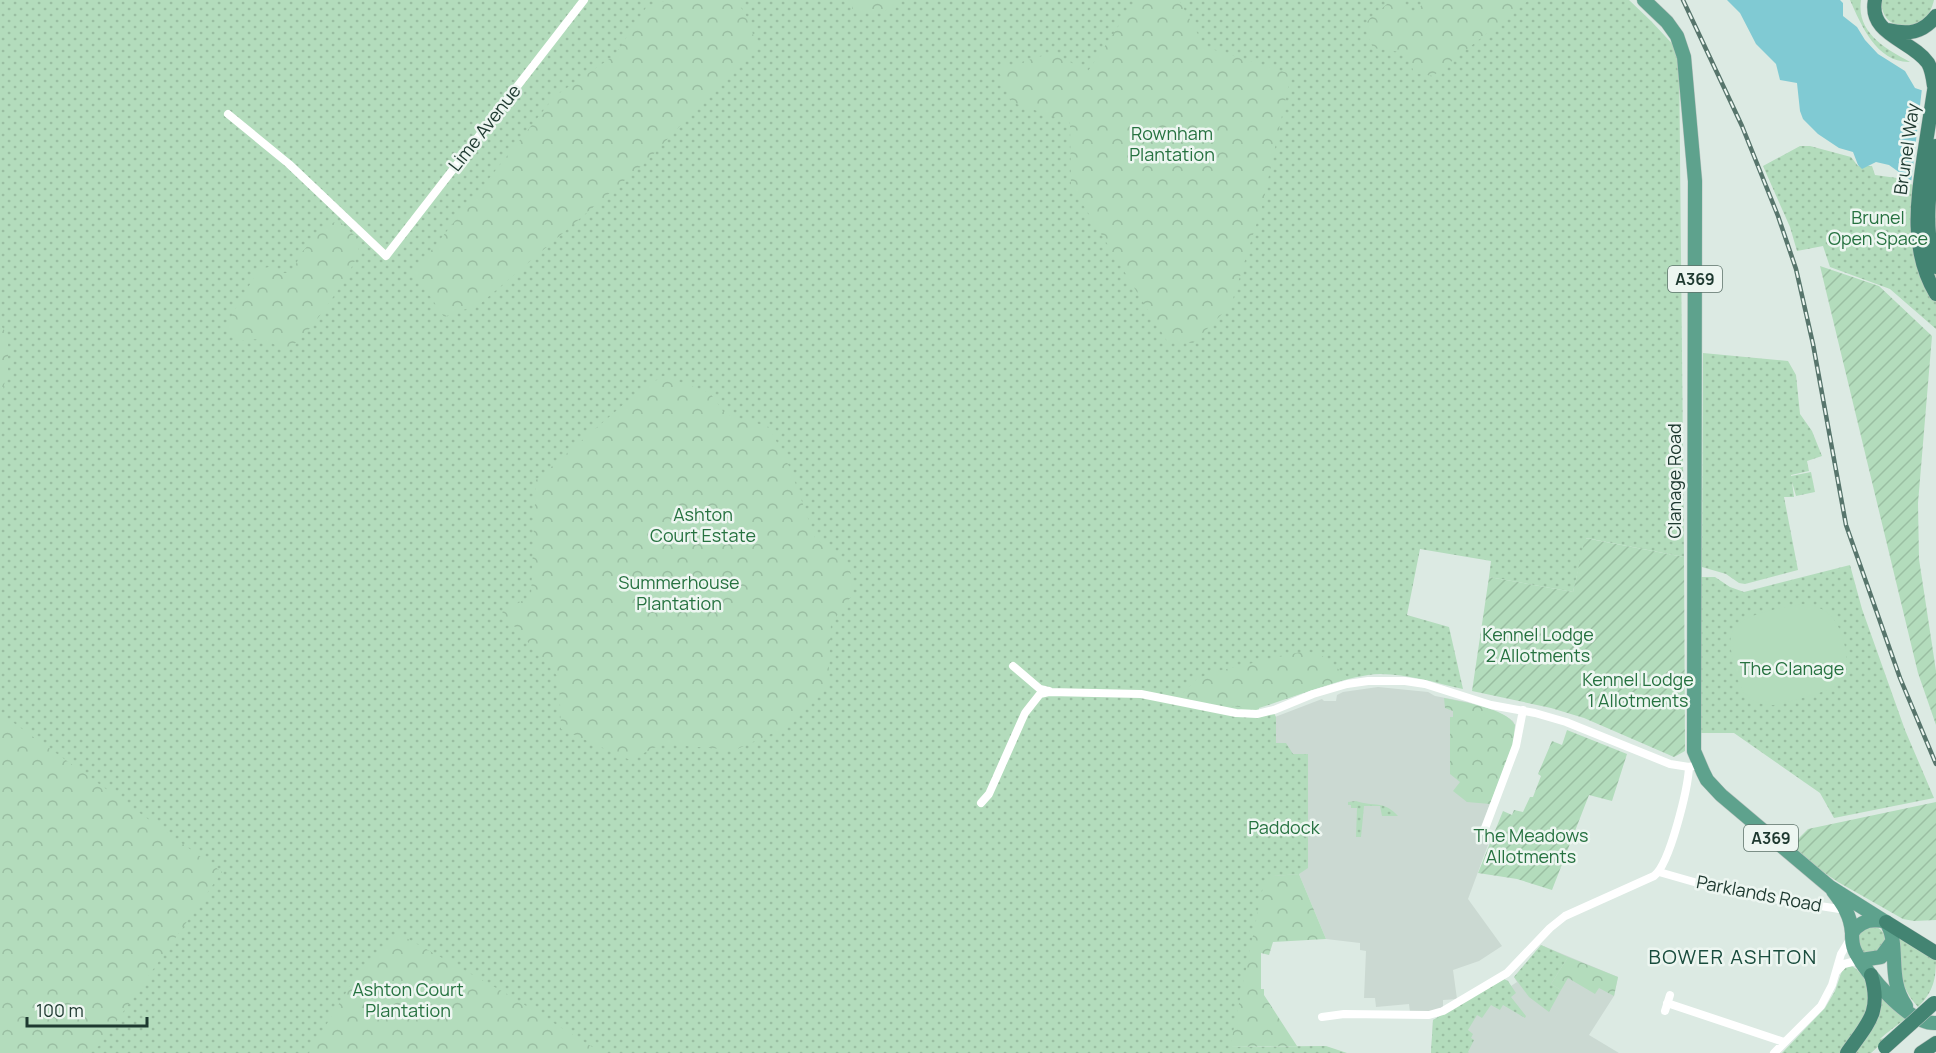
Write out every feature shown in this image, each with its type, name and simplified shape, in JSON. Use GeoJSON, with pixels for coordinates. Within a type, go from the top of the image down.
{"type":"FeatureCollection","features":[{"type":"Feature","properties":{"kind":"highway"},"geometry":{"type":"LineString","coordinates":[[1875,0],[1874,13],[1883,29],[1927,62],[1935,83]]}},
{"type":"Feature","properties":{"kind":"highway"},"geometry":{"type":"LineString","coordinates":[[1883,29],[1902,33],[1916,32],[1927,27],[1936,16]]}},
{"type":"Feature","properties":{"kind":"highway","name":"Brunel Way"},"geometry":{"type":"LineString","coordinates":[[1935,83],[1918,198],[1917,231],[1922,261],[1936,294]]}},
{"type":"Feature","properties":{"kind":"highway","name":"Brunel Way"},"geometry":{"type":"LineString","coordinates":[[1936,146],[1928,196],[1930,244],[1936,267]]}},
{"type":"Feature","properties":{"kind":"highway"},"geometry":{"type":"LineString","coordinates":[[1885,922],[1936,953]]}},
{"type":"Feature","properties":{"kind":"highway","name":"A369"},"geometry":{"type":"LineString","coordinates":[[1847,1053],[1868,1023],[1875,1007],[1876,991],[1871,975]]}},
{"type":"Feature","properties":{"kind":"highway"},"geometry":{"type":"LineString","coordinates":[[1884,1051],[1935,1005]]}},
{"type":"Feature","properties":{"kind":"highway"},"geometry":{"type":"LineString","coordinates":[[1921,1053],[1936,1043]]}},
{"type":"Feature","properties":{"kind":"main road","name":"Clanage Road"},"geometry":{"type":"LineString","coordinates":[[1644,0],[1677,36],[1684,57],[1695,181],[1692,619],[1694,766],[1721,795],[1830,887],[1885,922]]}},
{"type":"Feature","properties":{"kind":"main road","name":"Clanage Road"},"geometry":{"type":"LineString","coordinates":[[1830,887],[1846,910],[1852,934]]}},
{"type":"Feature","properties":{"kind":"main road"},"geometry":{"type":"LineString","coordinates":[[1852,934],[1863,922],[1872,920],[1885,922],[1892,934],[1893,971],[1900,998],[1913,1016],[1930,1024],[1936,1023]]}},
{"type":"Feature","properties":{"kind":"main road","name":"A369"},"geometry":{"type":"LineString","coordinates":[[1852,934],[1854,949],[1871,975],[1902,1009],[1913,1016]]}},
{"type":"Feature","properties":{"kind":"main road"},"geometry":{"type":"LineString","coordinates":[[1860,960],[1881,957],[1892,942]]}},
{"type":"Feature","properties":{"kind":"street","name":"Lime Avenue"},"geometry":{"type":"LineString","coordinates":[[228,114],[289,164],[386,256],[584,0]]}},
{"type":"Feature","properties":{"kind":"street"},"geometry":{"type":"LineString","coordinates":[[1013,666],[1040,689],[1049,692]]}},
{"type":"Feature","properties":{"kind":"street"},"geometry":{"type":"LineString","coordinates":[[981,803],[989,794],[1025,712],[1040,694],[1049,692],[1141,694],[1236,713],[1257,714],[1347,684],[1392,680],[1425,684],[1491,705],[1575,725],[1670,764],[1694,766],[1659,873],[1636,886],[1572,912],[1559,920],[1514,968],[1443,1011],[1428,1015],[1344,1014],[1322,1017]]}},
{"type":"Feature","properties":{"kind":"street"},"geometry":{"type":"LineString","coordinates":[[1484,831],[1516,746],[1523,711]]}},
{"type":"Feature","properties":{"kind":"street","name":"Parklands Road"},"geometry":{"type":"LineString","coordinates":[[1659,873],[1730,892],[1846,910]]}},
{"type":"Feature","properties":{"kind":"street"},"geometry":{"type":"LineString","coordinates":[[1774,1053],[1821,1006],[1829,992],[1841,954],[1852,934]]}},
{"type":"Feature","properties":{"kind":"street"},"geometry":{"type":"LineString","coordinates":[[1836,972],[1844,964],[1860,960]]}},
{"type":"Feature","properties":{"kind":"street"},"geometry":{"type":"LineString","coordinates":[[1667,1003],[1784,1042]]}},
{"type":"Feature","properties":{"kind":"shaded area"},"geometry":{"type":"Polygon","coordinates":[[[1378,687],[1428,692],[1435,696],[1467,702],[1504,715],[1515,725],[1507,761],[1480,829],[1492,834],[1468,899],[1502,946],[1479,961],[1453,970],[1457,999],[1443,1000],[1443,1008],[1437,1012],[1410,1012],[1409,1004],[1376,1007],[1375,998],[1364,998],[1366,951],[1360,950],[1360,943],[1326,939],[1299,874],[1264,882],[1274,713],[1275,717],[1322,699],[1336,701],[1337,695],[1343,692],[1378,687]]]}},
{"type":"Feature","properties":{"kind":"shaded area"},"geometry":{"type":"Polygon","coordinates":[[[1541,945],[1618,977],[1614,996],[1589,1035],[1619,1053],[1431,1053],[1433,1020],[1507,980],[1511,986],[1517,982],[1514,977],[1541,945]]]}},
{"type":"Feature","properties":{"kind":"green space","name":"Ashton Court Estate"},"geometry":{"type":"Polygon","coordinates":[[[0,0],[1629,0],[1679,51],[1684,557],[1586,538],[1573,592],[1489,577],[1491,561],[1420,549],[1407,615],[1449,627],[1463,689],[1411,677],[1390,674],[1366,675],[1259,708],[1259,717],[1274,713],[1276,717],[1276,743],[1286,743],[1293,754],[1308,754],[1308,868],[1299,874],[1274,876],[1231,1047],[1326,1046],[1347,1053],[0,1053],[0,0]]]}},
{"type":"Feature","properties":{"kind":"green space"},"geometry":{"type":"Polygon","coordinates":[[[669,0],[736,0],[749,20],[756,45],[646,162],[480,304],[444,317],[414,272],[555,96],[615,55],[647,6],[669,0]]]}},
{"type":"Feature","properties":{"kind":"green space"},"geometry":{"type":"Polygon","coordinates":[[[852,0],[901,0],[882,13],[852,12],[852,0]]]}},
{"type":"Feature","properties":{"kind":"green space","name":"Rownham Plantation"},"geometry":{"type":"Polygon","coordinates":[[[1136,0],[1179,0],[1205,47],[1291,74],[1263,203],[1231,305],[1193,343],[1167,341],[1071,185],[1070,122],[1011,102],[998,69],[1052,53],[1088,71],[1136,0]]]}},
{"type":"Feature","properties":{"kind":"green space"},"geometry":{"type":"Polygon","coordinates":[[[1392,0],[1402,0],[1414,14],[1426,0],[1529,0],[1433,76],[1414,73],[1407,53],[1373,48],[1364,26],[1392,0]]]}},
{"type":"Feature","properties":{"kind":"green space"},"geometry":{"type":"Polygon","coordinates":[[[1850,0],[1861,0],[1863,22],[1868,31],[1883,45],[1910,62],[1898,61],[1879,49],[1865,31],[1850,0]]]}},
{"type":"Feature","properties":{"kind":"green space"},"geometry":{"type":"Polygon","coordinates":[[[1882,0],[1934,0],[1930,12],[1924,19],[1915,25],[1901,26],[1894,24],[1884,15],[1882,0]]]}},
{"type":"Feature","properties":{"kind":"green space","name":"Brunel Open Space"},"geometry":{"type":"Polygon","coordinates":[[[1800,146],[1810,146],[1851,157],[1858,166],[1872,166],[1875,175],[1897,178],[1936,195],[1936,329],[1890,289],[1830,267],[1823,246],[1797,251],[1790,227],[1763,166],[1800,146]]]}},
{"type":"Feature","properties":{"kind":"green space"},"geometry":{"type":"Polygon","coordinates":[[[340,222],[357,238],[358,252],[339,288],[307,331],[298,341],[287,347],[280,347],[261,339],[236,341],[224,328],[259,269],[269,267],[282,273],[292,273],[301,253],[329,223],[340,222]]]}},
{"type":"Feature","properties":{"kind":"green space"},"geometry":{"type":"Polygon","coordinates":[[[1820,266],[1879,286],[1932,336],[1918,503],[1919,559],[1936,671],[1936,725],[1918,673],[1820,266]]]}},
{"type":"Feature","properties":{"kind":"green space"},"geometry":{"type":"Polygon","coordinates":[[[0,324],[8,336],[8,370],[0,400],[0,324]]]}},
{"type":"Feature","properties":{"kind":"green space"},"geometry":{"type":"Polygon","coordinates":[[[1703,353],[1788,361],[1796,375],[1800,414],[1812,431],[1822,456],[1807,461],[1809,471],[1791,475],[1811,472],[1815,492],[1796,496],[1792,482],[1794,497],[1784,497],[1798,570],[1745,584],[1739,583],[1726,574],[1702,567],[1703,353]]]}},
{"type":"Feature","properties":{"kind":"green space","name":"Summerhouse Plantation"},"geometry":{"type":"Polygon","coordinates":[[[663,376],[710,393],[725,414],[769,427],[790,468],[815,538],[849,564],[853,594],[831,624],[828,686],[791,725],[735,750],[662,744],[630,760],[561,729],[559,678],[502,612],[531,596],[536,480],[638,392],[663,376]]]}},
{"type":"Feature","properties":{"kind":"green space"},"geometry":{"type":"Polygon","coordinates":[[[1585,538],[1684,557],[1685,751],[1674,757],[1584,718],[1551,708],[1472,691],[1489,577],[1573,592],[1585,538]]]}},
{"type":"Feature","properties":{"kind":"green space","name":"The Clanage"},"geometry":{"type":"Polygon","coordinates":[[[1850,565],[1862,609],[1905,730],[1934,798],[1834,818],[1820,793],[1734,733],[1700,733],[1701,577],[1715,577],[1730,587],[1744,592],[1850,565]]]}},
{"type":"Feature","properties":{"kind":"green space"},"geometry":{"type":"Polygon","coordinates":[[[1802,604],[1821,609],[1836,622],[1846,650],[1846,669],[1843,678],[1835,687],[1798,699],[1774,705],[1754,701],[1742,689],[1738,679],[1730,641],[1732,633],[1736,626],[1752,616],[1802,604]]]}},
{"type":"Feature","properties":{"kind":"green space"},"geometry":{"type":"Polygon","coordinates":[[[1305,651],[1321,655],[1349,678],[1253,709],[1178,698],[1197,679],[1214,672],[1305,651]]]}},
{"type":"Feature","properties":{"kind":"green space"},"geometry":{"type":"Polygon","coordinates":[[[1444,698],[1493,710],[1503,714],[1515,725],[1513,745],[1490,804],[1467,802],[1453,791],[1460,782],[1450,774],[1450,717],[1453,717],[1453,711],[1445,708],[1444,698]]]}},
{"type":"Feature","properties":{"kind":"green space"},"geometry":{"type":"Polygon","coordinates":[[[0,713],[222,872],[99,1046],[82,1053],[0,1053],[0,713]]]}},
{"type":"Feature","properties":{"kind":"green space","name":"The Meadows Allotments"},"geometry":{"type":"Polygon","coordinates":[[[1567,730],[1627,754],[1612,801],[1589,795],[1552,890],[1517,879],[1478,873],[1503,811],[1512,815],[1514,810],[1523,812],[1530,797],[1533,797],[1541,776],[1538,774],[1552,741],[1562,745],[1567,730]]]}},
{"type":"Feature","properties":{"kind":"green space"},"geometry":{"type":"Polygon","coordinates":[[[1356,801],[1383,806],[1398,816],[1382,816],[1380,806],[1364,806],[1361,837],[1356,837],[1357,808],[1351,808],[1348,802],[1356,801]]]}},
{"type":"Feature","properties":{"kind":"green space"},"geometry":{"type":"Polygon","coordinates":[[[1936,802],[1936,920],[1903,919],[1838,882],[1795,853],[1794,843],[1808,829],[1936,802]]]}},
{"type":"Feature","properties":{"kind":"green space"},"geometry":{"type":"Polygon","coordinates":[[[1299,874],[1326,939],[1273,942],[1269,955],[1261,953],[1261,989],[1264,989],[1264,995],[1297,1046],[1230,1047],[1264,882],[1274,876],[1299,874]]]}},
{"type":"Feature","properties":{"kind":"green space"},"geometry":{"type":"Polygon","coordinates":[[[1871,926],[1881,930],[1885,940],[1881,950],[1871,954],[1861,950],[1857,940],[1861,930],[1871,926]]]}},
{"type":"Feature","properties":{"kind":"green space","name":"Ashton Court Plantation"},"geometry":{"type":"Polygon","coordinates":[[[399,934],[507,994],[602,1053],[309,1053],[353,981],[399,934]]]}},
{"type":"Feature","properties":{"kind":"green space"},"geometry":{"type":"Polygon","coordinates":[[[1899,937],[1936,957],[1933,984],[1928,996],[1918,1007],[1903,983],[1899,937]]]}},
{"type":"Feature","properties":{"kind":"green space"},"geometry":{"type":"Polygon","coordinates":[[[1541,945],[1568,957],[1551,984],[1561,990],[1549,1012],[1529,997],[1514,977],[1541,945]]]}},
{"type":"Feature","properties":{"kind":"green space"},"geometry":{"type":"Polygon","coordinates":[[[1568,957],[1618,977],[1614,996],[1599,988],[1595,994],[1568,978],[1561,990],[1551,984],[1568,957]]]}},
{"type":"Feature","properties":{"kind":"green space"},"geometry":{"type":"Polygon","coordinates":[[[1852,966],[1867,984],[1870,996],[1869,1008],[1842,1053],[1782,1053],[1825,1008],[1835,991],[1843,968],[1852,966]]]}},
{"type":"Feature","properties":{"kind":"green space"},"geometry":{"type":"Polygon","coordinates":[[[1504,979],[1516,993],[1511,997],[1526,1016],[1525,1018],[1503,1005],[1500,1010],[1491,1005],[1482,1018],[1477,1015],[1468,1030],[1473,1034],[1471,1038],[1474,1040],[1469,1053],[1431,1053],[1433,1020],[1504,979]]]}},
{"type":"Feature","properties":{"kind":"green space"},"geometry":{"type":"Polygon","coordinates":[[[1881,996],[1906,1018],[1880,1039],[1889,1037],[1871,1053],[1852,1053],[1881,996]]]}},
{"type":"Feature","properties":{"kind":"water"},"geometry":{"type":"Polygon","coordinates":[[[1727,0],[1840,0],[1843,3],[1843,16],[1857,27],[1878,54],[1905,71],[1915,88],[1936,95],[1936,185],[1910,180],[1889,165],[1876,162],[1862,169],[1853,152],[1839,148],[1818,134],[1803,119],[1797,83],[1780,80],[1776,64],[1756,44],[1740,13],[1727,0]]]}},
{"type":"Feature","properties":{"kind":"pier"},"geometry":{"type":"Polygon","coordinates":[[[1922,88],[1936,92],[1936,188],[1911,184],[1922,88]]]}},
{"type":"Feature","properties":{"kind":"railway"},"geometry":{"type":"LineString","coordinates":[[1683,0],[1742,126],[1778,216],[1796,269],[1813,344],[1846,525],[1900,678],[1936,764]]}},
{"type":"Feature","properties":{"kind":"district","name":"BOWER ASHTON"},"geometry":{"type":"Point","coordinates":[1733,957]}},
{"type":"Feature","properties":{"kind":"park label","name":"Kennel Lodge 2 Allotments"},"geometry":{"type":"Point","coordinates":[1538,645]}},
{"type":"Feature","properties":{"kind":"park label","name":"Kennel Lodge 1 Allotments"},"geometry":{"type":"Point","coordinates":[1638,690]}},
{"type":"Feature","properties":{"kind":"park label","name":"Paddock"},"geometry":{"type":"Point","coordinates":[1284,828]}}]}
